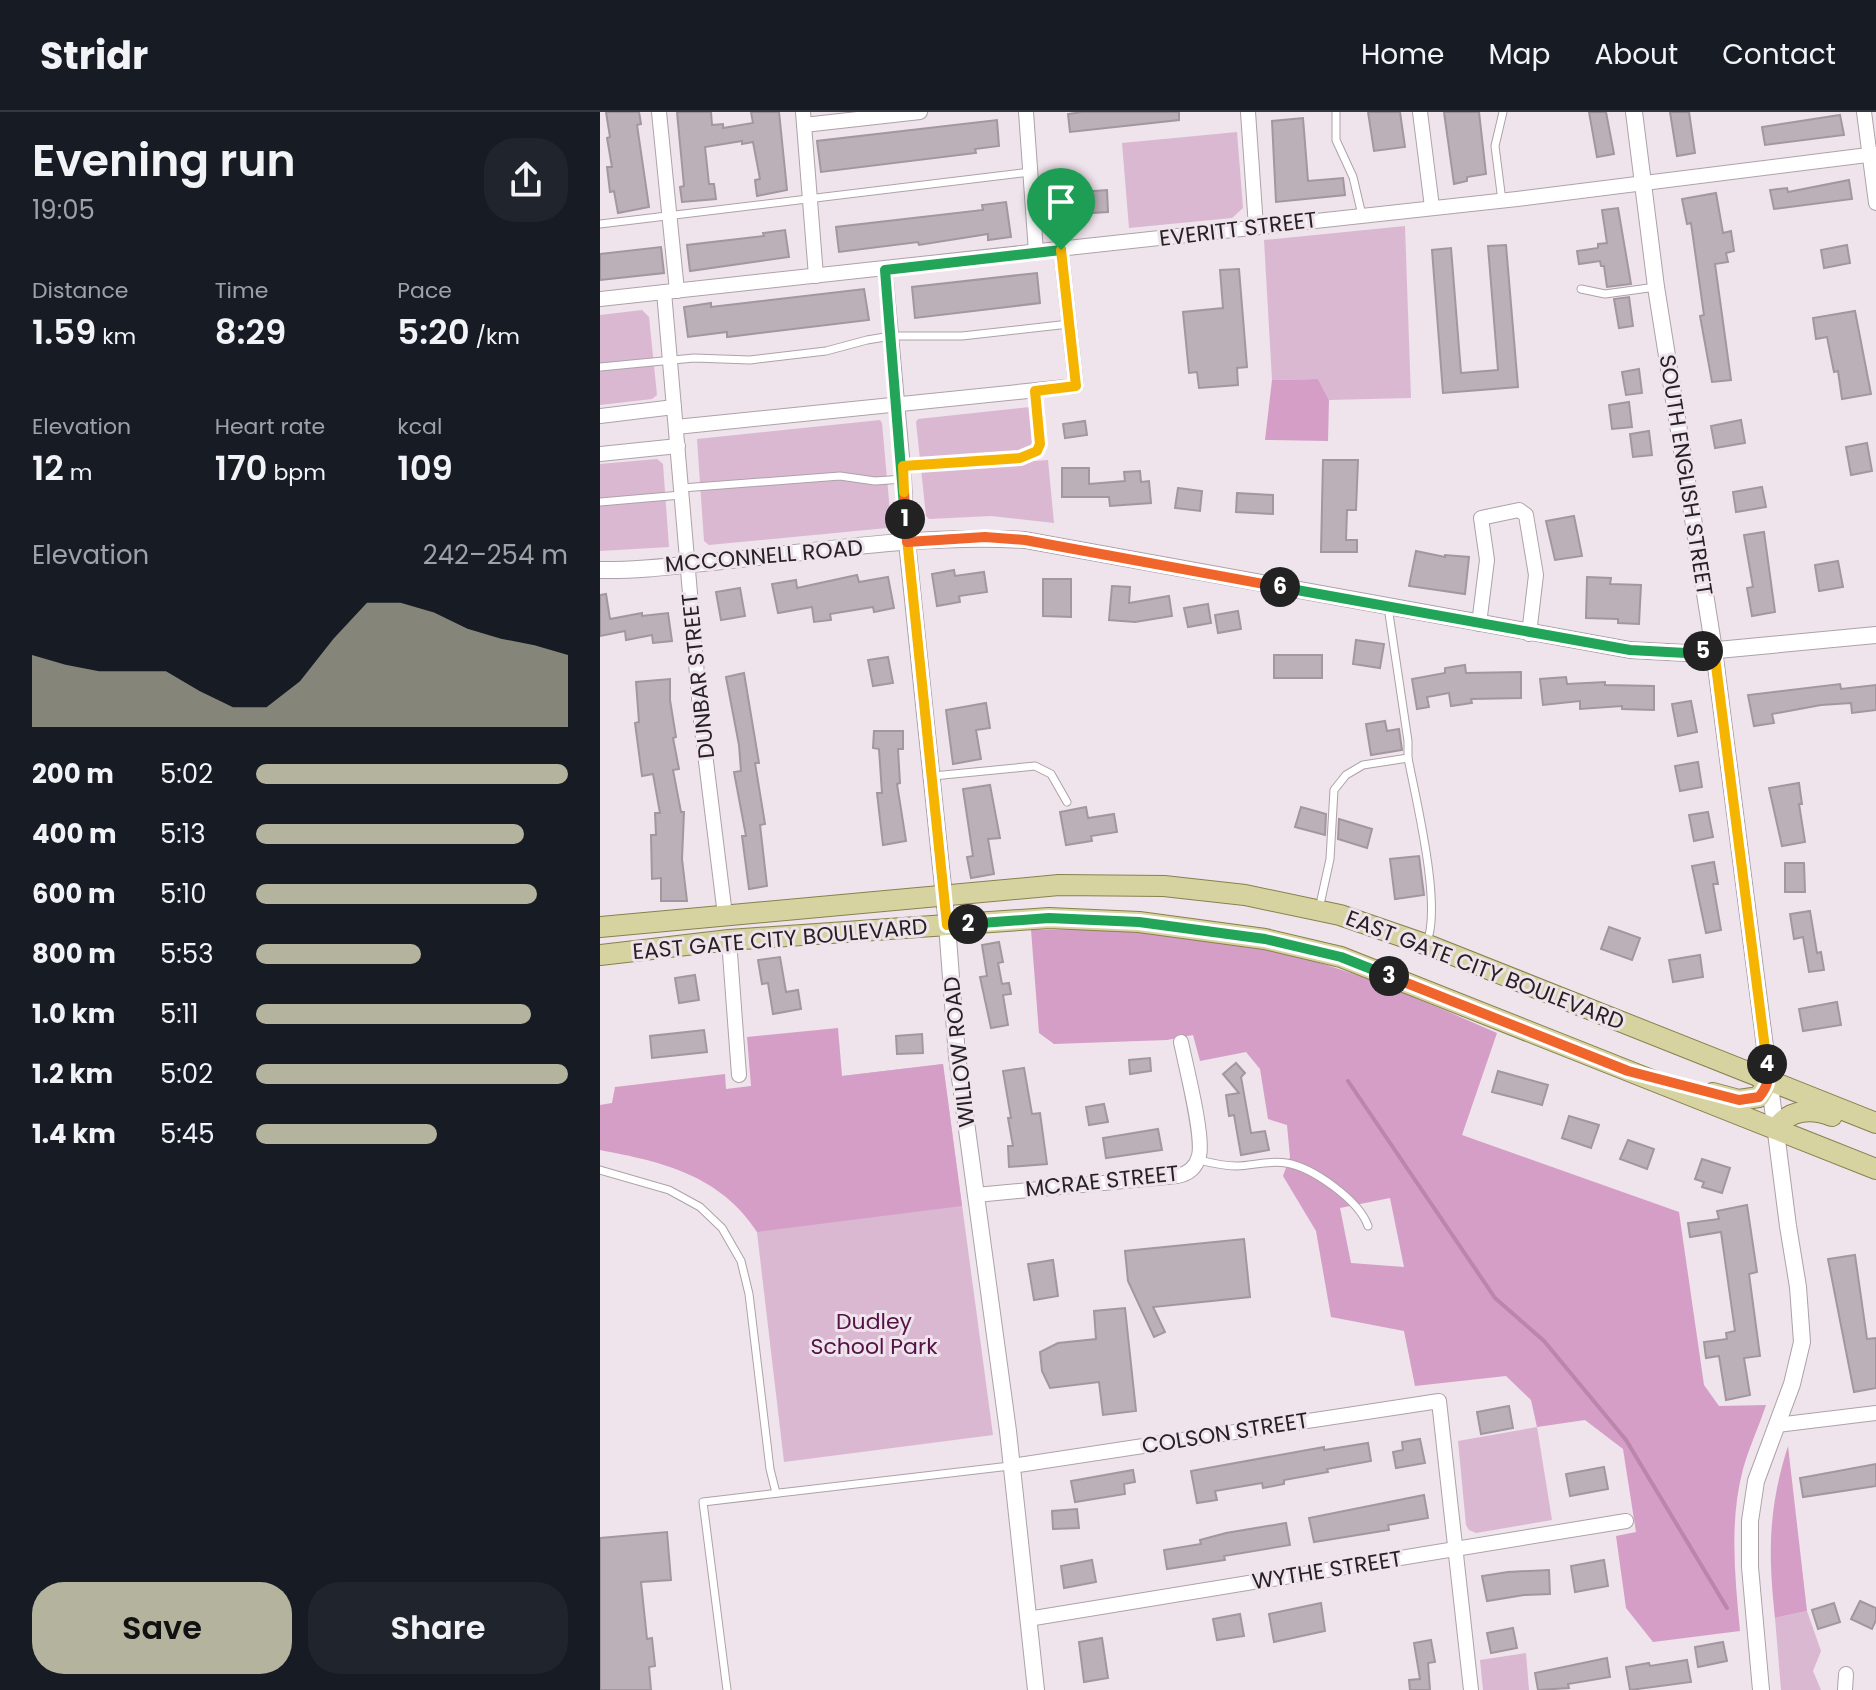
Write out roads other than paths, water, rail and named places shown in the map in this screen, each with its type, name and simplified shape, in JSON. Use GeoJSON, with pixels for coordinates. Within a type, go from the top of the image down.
{"type":"FeatureCollection","features":[{"type":"Feature","properties":{"kind":"main road","name":"EAST GATE CITY BOULEVARD"},"geometry":{"type":"LineString","coordinates":[[600,927],[1059,885],[1151,886],[1245,895],[1319,911],[1426,944],[1876,1123]]}},
{"type":"Feature","properties":{"kind":"main road","name":"EAST GATE CITY BOULEVARD"},"geometry":{"type":"LineString","coordinates":[[600,955],[729,940],[1049,918],[1139,922],[1265,939],[1341,957],[1876,1169]]}},
{"type":"Feature","properties":{"kind":"main road"},"geometry":{"type":"LineString","coordinates":[[1628,1071],[1739,1100],[1759,1097],[1769,1080]]}},
{"type":"Feature","properties":{"kind":"main road"},"geometry":{"type":"LineString","coordinates":[[1776,1129],[1780,1122],[1801,1111],[1822,1112],[1876,1133]]}},
{"type":"Feature","properties":{"kind":"street","name":"DUNBAR STREET"},"geometry":{"type":"LineString","coordinates":[[659,112],[669,216],[670,360],[701,721],[725,915]]}},
{"type":"Feature","properties":{"kind":"street"},"geometry":{"type":"LineString","coordinates":[[816,276],[804,118],[920,112]]}},
{"type":"Feature","properties":{"kind":"street"},"geometry":{"type":"LineString","coordinates":[[1026,112],[1036,252]]}},
{"type":"Feature","properties":{"kind":"street"},"geometry":{"type":"LineString","coordinates":[[1248,112],[1256,227]]}},
{"type":"Feature","properties":{"kind":"street"},"geometry":{"type":"LineString","coordinates":[[1420,112],[1432,207]]}},
{"type":"Feature","properties":{"kind":"street","name":"SOUTH ENGLISH STREET"},"geometry":{"type":"LineString","coordinates":[[1634,112],[1656,287],[1714,650],[1798,1287],[1802,1342],[1792,1384],[1756,1481],[1750,1521],[1750,1567],[1761,1690]]}},
{"type":"Feature","properties":{"kind":"street"},"geometry":{"type":"LineString","coordinates":[[1864,112],[1873,154],[1876,203]]}},
{"type":"Feature","properties":{"kind":"street","name":"EVERITT STREET"},"geometry":{"type":"LineString","coordinates":[[600,299],[1502,201],[1873,154]]}},
{"type":"Feature","properties":{"kind":"street"},"geometry":{"type":"LineString","coordinates":[[676,427],[1076,386],[1061,250]]}},
{"type":"Feature","properties":{"kind":"street","name":"WILLOW ROAD"},"geometry":{"type":"LineString","coordinates":[[885,270],[907,542],[944,894],[957,1056],[1012,1466],[1036,1690]]}},
{"type":"Feature","properties":{"kind":"street"},"geometry":{"type":"LineString","coordinates":[[600,416],[674,407]]}},
{"type":"Feature","properties":{"kind":"street"},"geometry":{"type":"LineString","coordinates":[[600,454],[678,446]]}},
{"type":"Feature","properties":{"kind":"street"},"geometry":{"type":"LineString","coordinates":[[1479,624],[1487,560],[1481,518],[1519,510],[1526,515],[1536,575],[1529,634]]}},
{"type":"Feature","properties":{"kind":"street","name":"MCCONNELL ROAD"},"geometry":{"type":"LineString","coordinates":[[600,570],[687,565],[985,537],[1025,540],[1630,650],[1686,653],[1876,635]]}},
{"type":"Feature","properties":{"kind":"street"},"geometry":{"type":"LineString","coordinates":[[729,940],[739,1075]]}},
{"type":"Feature","properties":{"kind":"street","name":"MCRAE STREET"},"geometry":{"type":"LineString","coordinates":[[976,1195],[1177,1176],[1193,1169],[1199,1160],[1200,1140],[1181,1042]]}},
{"type":"Feature","properties":{"kind":"street","name":"COLSON STREET"},"geometry":{"type":"LineString","coordinates":[[1012,1466],[1439,1401],[1456,1548]]}},
{"type":"Feature","properties":{"kind":"street"},"geometry":{"type":"LineString","coordinates":[[1777,1425],[1876,1413]]}},
{"type":"Feature","properties":{"kind":"street","name":"WYTHE STREET"},"geometry":{"type":"LineString","coordinates":[[1028,1619],[1626,1521]]}},
{"type":"Feature","properties":{"kind":"street"},"geometry":{"type":"LineString","coordinates":[[1456,1548],[1471,1690]]}},
{"type":"Feature","properties":{"kind":"street"},"geometry":{"type":"LineString","coordinates":[[1845,1690],[1846,1674]]}},
{"type":"Feature","properties":{"kind":"lane"},"geometry":{"type":"LineString","coordinates":[[1336,112],[1336,140],[1353,177],[1362,215]]}},
{"type":"Feature","properties":{"kind":"lane"},"geometry":{"type":"LineString","coordinates":[[1502,201],[1495,146],[1503,112]]}},
{"type":"Feature","properties":{"kind":"lane"},"geometry":{"type":"LineString","coordinates":[[600,224],[1030,172]]}},
{"type":"Feature","properties":{"kind":"lane"},"geometry":{"type":"LineString","coordinates":[[1581,289],[1605,294],[1656,287]]}},
{"type":"Feature","properties":{"kind":"lane"},"geometry":{"type":"LineString","coordinates":[[600,367],[703,357],[750,360],[826,351],[891,336],[962,336],[1069,324]]}},
{"type":"Feature","properties":{"kind":"lane"},"geometry":{"type":"LineString","coordinates":[[600,502],[840,476],[875,481],[903,472],[1031,455],[1040,444],[1035,391]]}},
{"type":"Feature","properties":{"kind":"lane"},"geometry":{"type":"LineString","coordinates":[[1388,607],[1408,758],[1432,900],[1432,931],[1426,944]]}},
{"type":"Feature","properties":{"kind":"lane"},"geometry":{"type":"LineString","coordinates":[[1319,911],[1330,859],[1334,790],[1346,775],[1363,765],[1408,758]]}},
{"type":"Feature","properties":{"kind":"lane"},"geometry":{"type":"LineString","coordinates":[[931,777],[1035,766],[1051,774],[1067,802]]}},
{"type":"Feature","properties":{"kind":"lane"},"geometry":{"type":"LineString","coordinates":[[1199,1160],[1236,1166],[1285,1162],[1296,1166],[1339,1190],[1364,1216],[1368,1226]]}},
{"type":"Feature","properties":{"kind":"lane"},"geometry":{"type":"LineString","coordinates":[[600,1170],[669,1190],[700,1207],[722,1228],[741,1261],[749,1294],[770,1469],[776,1493]]}},
{"type":"Feature","properties":{"kind":"lane"},"geometry":{"type":"LineString","coordinates":[[727,1690],[703,1502],[1012,1466]]}},
{"type":"Feature","properties":{"kind":"waterway"},"geometry":{"type":"LineString","coordinates":[[1348,1081],[1495,1298],[1544,1341],[1626,1440],[1727,1608]]}},
{"type":"Feature","properties":{"kind":"park label","name":"Dudley School Park"},"geometry":{"type":"Point","coordinates":[874,1334]}}]}
